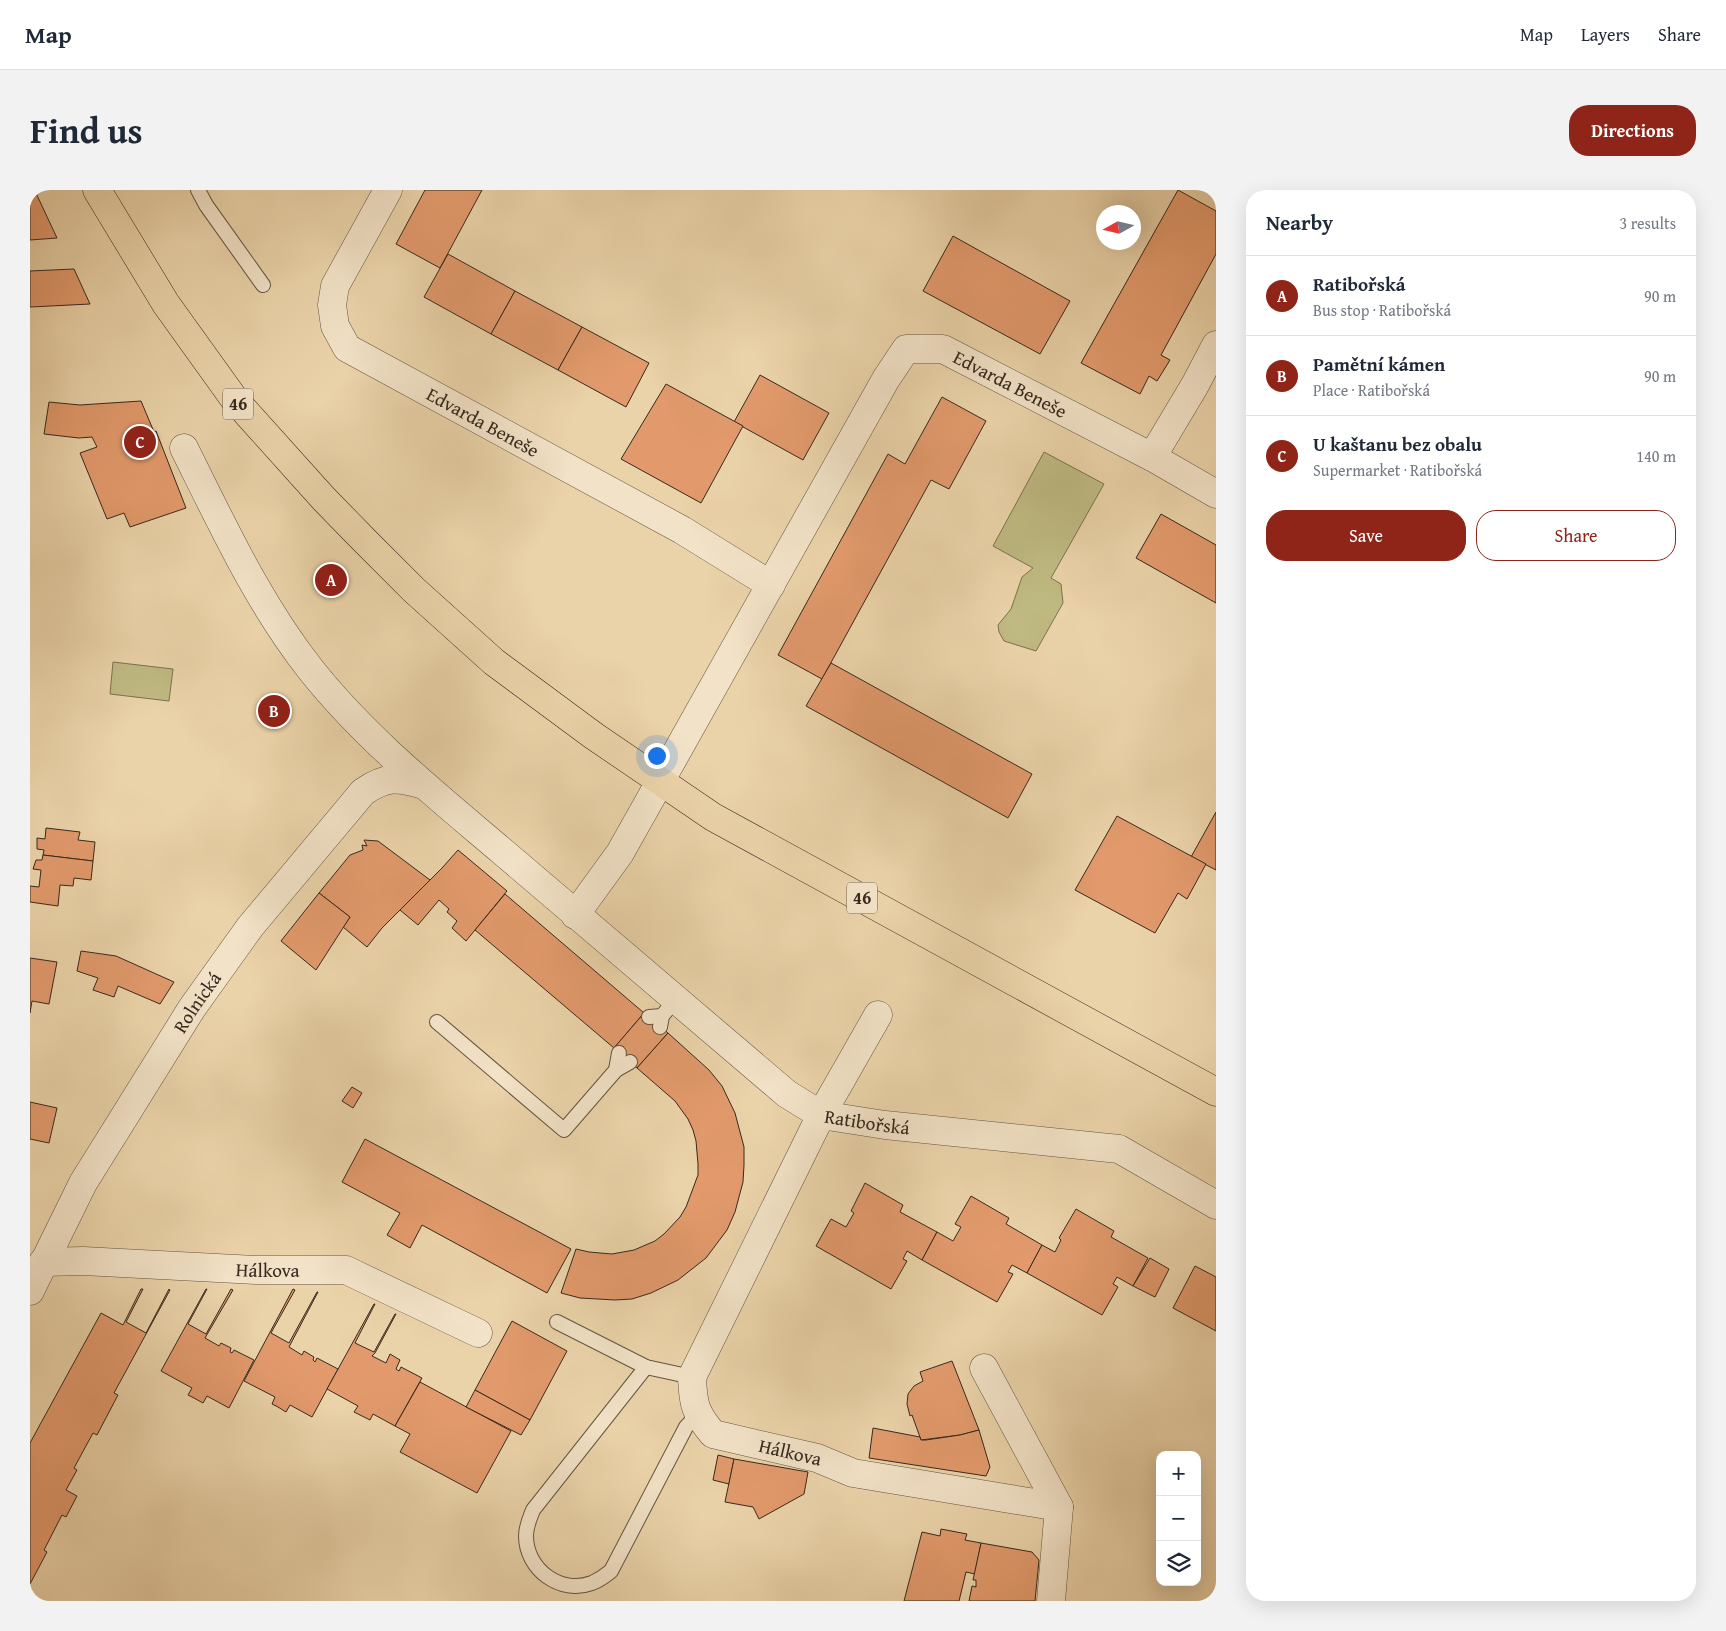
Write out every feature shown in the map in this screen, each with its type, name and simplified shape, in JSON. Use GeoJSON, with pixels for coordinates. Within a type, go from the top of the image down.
{"type":"FeatureCollection","features":[{"type":"Feature","properties":{"kind":"main road","name":"46"},"geometry":{"type":"LineString","coordinates":[[97,190],[166,304],[235,400],[330,506],[414,590],[494,662],[594,736],[713,817],[1216,1092]]}},
{"type":"Feature","properties":{"kind":"street","name":"Edvarda Beneše"},"geometry":{"type":"LineString","coordinates":[[388,190],[335,286],[332,305],[335,326],[347,348],[682,530],[771,584]]}},
{"type":"Feature","properties":{"kind":"street"},"geometry":{"type":"LineString","coordinates":[[1152,458],[1216,345]]}},
{"type":"Feature","properties":{"kind":"street","name":"Edvarda Beneše"},"geometry":{"type":"LineString","coordinates":[[660,782],[886,379],[906,349],[943,349],[1152,458],[1216,494]]}},
{"type":"Feature","properties":{"kind":"street","name":"Ratibořská"},"geometry":{"type":"LineString","coordinates":[[184,448],[244,568],[281,629],[311,670],[366,731],[424,785],[576,915],[662,1015],[821,1115],[885,1126],[1119,1149],[1216,1205]]}},
{"type":"Feature","properties":{"kind":"street","name":"Rolnická"},"geometry":{"type":"LineString","coordinates":[[30,1290],[83,1183],[192,1008],[250,927],[363,792],[378,782],[394,779],[407,780],[424,785]]}},
{"type":"Feature","properties":{"kind":"street"},"geometry":{"type":"LineString","coordinates":[[576,915],[620,853],[660,782]]}},
{"type":"Feature","properties":{"kind":"street","name":"Hálkova"},"geometry":{"type":"LineString","coordinates":[[878,1015],[821,1115],[692,1377],[692,1399],[698,1414],[713,1434],[818,1458],[853,1473],[1059,1507]]}},
{"type":"Feature","properties":{"kind":"street","name":"Hálkova"},"geometry":{"type":"LineString","coordinates":[[43,1262],[83,1261],[256,1270],[346,1270],[478,1333]]}},
{"type":"Feature","properties":{"kind":"street"},"geometry":{"type":"LineString","coordinates":[[984,1368],[1059,1507],[1051,1601]]}},
{"type":"Feature","properties":{"kind":"lane"},"geometry":{"type":"LineString","coordinates":[[198,190],[206,205],[263,285]]}},
{"type":"Feature","properties":{"kind":"lane"},"geometry":{"type":"LineString","coordinates":[[437,1022],[564,1130],[616,1070],[630,1062]]}},
{"type":"Feature","properties":{"kind":"lane"},"geometry":{"type":"LineString","coordinates":[[616,1070],[619,1053]]}},
{"type":"Feature","properties":{"kind":"lane"},"geometry":{"type":"LineString","coordinates":[[557,1322],[646,1367],[692,1377]]}},
{"type":"Feature","properties":{"kind":"lane"},"geometry":{"type":"LineString","coordinates":[[646,1367],[533,1510],[528,1522],[526,1536],[530,1557],[542,1574],[559,1583],[578,1586],[602,1579],[611,1571],[686,1427],[698,1414]]}},
{"type":"Feature","properties":{"kind":"shaded area"},"geometry":{"type":"Polygon","coordinates":[[[1044,452],[1104,484],[1051,578],[1061,584],[1063,603],[1036,651],[1004,641],[999,632],[998,625],[1011,609],[1022,577],[1033,568],[993,546],[1044,452]]]}},
{"type":"Feature","properties":{"kind":"shaded area"},"geometry":{"type":"Polygon","coordinates":[[[113,662],[173,669],[169,701],[110,694],[113,662]]]}},
{"type":"Feature","properties":{"kind":"building"},"geometry":{"type":"Polygon","coordinates":[[[425,190],[482,190],[440,268],[396,244],[425,190]]]}},
{"type":"Feature","properties":{"kind":"building"},"geometry":{"type":"Polygon","coordinates":[[[1178,190],[1216,211],[1216,254],[1161,355],[1170,360],[1157,381],[1149,376],[1140,394],[1081,363],[1178,190]]]}},
{"type":"Feature","properties":{"kind":"building"},"geometry":{"type":"Polygon","coordinates":[[[30,191],[35,191],[57,238],[30,240],[30,191]]]}},
{"type":"Feature","properties":{"kind":"building"},"geometry":{"type":"Polygon","coordinates":[[[953,236],[1070,301],[1040,354],[923,291],[953,236]]]}},
{"type":"Feature","properties":{"kind":"building"},"geometry":{"type":"Polygon","coordinates":[[[448,254],[515,291],[491,334],[424,297],[448,254]]]}},
{"type":"Feature","properties":{"kind":"building"},"geometry":{"type":"Polygon","coordinates":[[[74,269],[90,304],[30,307],[30,271],[74,269]]]}},
{"type":"Feature","properties":{"kind":"building"},"geometry":{"type":"Polygon","coordinates":[[[515,291],[582,327],[558,370],[491,334],[515,291]]]}},
{"type":"Feature","properties":{"kind":"building"},"geometry":{"type":"Polygon","coordinates":[[[582,327],[649,363],[626,407],[558,370],[582,327]]]}},
{"type":"Feature","properties":{"kind":"building"},"geometry":{"type":"Polygon","coordinates":[[[760,375],[829,413],[803,460],[734,422],[760,375]]]}},
{"type":"Feature","properties":{"kind":"building"},"geometry":{"type":"Polygon","coordinates":[[[666,384],[743,426],[701,503],[621,459],[666,384]]]}},
{"type":"Feature","properties":{"kind":"building"},"geometry":{"type":"Polygon","coordinates":[[[942,397],[986,421],[949,489],[931,480],[822,679],[778,655],[888,454],[905,464],[942,397]]]}},
{"type":"Feature","properties":{"kind":"building"},"geometry":{"type":"Polygon","coordinates":[[[141,401],[154,432],[156,431],[186,508],[130,527],[124,513],[107,519],[80,453],[97,447],[92,437],[79,438],[44,434],[49,402],[80,405],[141,401]]]}},
{"type":"Feature","properties":{"kind":"building"},"geometry":{"type":"Polygon","coordinates":[[[1161,514],[1216,545],[1216,603],[1136,558],[1161,514]]]}},
{"type":"Feature","properties":{"kind":"building"},"geometry":{"type":"Polygon","coordinates":[[[831,663],[1032,774],[1008,818],[806,706],[831,663]]]}},
{"type":"Feature","properties":{"kind":"building"},"geometry":{"type":"Polygon","coordinates":[[[1216,812],[1216,870],[1191,857],[1216,812]]]}},
{"type":"Feature","properties":{"kind":"building"},"geometry":{"type":"Polygon","coordinates":[[[1117,816],[1206,864],[1187,899],[1178,893],[1155,933],[1075,890],[1117,816]]]}},
{"type":"Feature","properties":{"kind":"building"},"geometry":{"type":"Polygon","coordinates":[[[46,828],[80,832],[78,840],[95,842],[93,861],[43,855],[44,850],[37,849],[37,838],[45,839],[46,828]]]}},
{"type":"Feature","properties":{"kind":"building"},"geometry":{"type":"Polygon","coordinates":[[[364,840],[378,841],[430,880],[382,928],[367,947],[343,927],[350,917],[319,893],[350,855],[363,850],[362,845],[367,846],[364,840]]]}},
{"type":"Feature","properties":{"kind":"building"},"geometry":{"type":"Polygon","coordinates":[[[458,850],[507,891],[466,941],[452,928],[457,921],[447,912],[449,909],[439,900],[418,925],[400,910],[458,850]]]}},
{"type":"Feature","properties":{"kind":"building"},"geometry":{"type":"Polygon","coordinates":[[[43,855],[93,861],[91,880],[74,878],[73,886],[60,885],[58,906],[30,902],[30,886],[39,887],[41,870],[33,869],[36,860],[42,860],[43,855]]]}},
{"type":"Feature","properties":{"kind":"building"},"geometry":{"type":"Polygon","coordinates":[[[319,893],[350,917],[316,970],[281,941],[319,893]]]}},
{"type":"Feature","properties":{"kind":"building"},"geometry":{"type":"Polygon","coordinates":[[[505,894],[644,1013],[614,1048],[475,930],[505,894]]]}},
{"type":"Feature","properties":{"kind":"building"},"geometry":{"type":"Polygon","coordinates":[[[81,951],[116,956],[174,982],[160,1004],[118,986],[114,997],[93,990],[98,978],[77,971],[81,951]]]}},
{"type":"Feature","properties":{"kind":"building"},"geometry":{"type":"Polygon","coordinates":[[[30,958],[57,962],[49,1004],[32,1001],[30,1013],[30,958]]]}},
{"type":"Feature","properties":{"kind":"building"},"geometry":{"type":"Polygon","coordinates":[[[644,1013],[668,1033],[637,1068],[614,1048],[644,1013]]]}},
{"type":"Feature","properties":{"kind":"building"},"geometry":{"type":"Polygon","coordinates":[[[668,1033],[709,1070],[722,1086],[735,1113],[744,1147],[744,1165],[743,1182],[735,1212],[727,1230],[706,1258],[678,1280],[651,1293],[632,1299],[615,1300],[580,1298],[561,1293],[576,1249],[612,1254],[634,1250],[655,1241],[664,1234],[680,1217],[686,1207],[698,1175],[696,1141],[693,1130],[688,1119],[675,1101],[637,1068],[668,1033]]]}},
{"type":"Feature","properties":{"kind":"building"},"geometry":{"type":"Polygon","coordinates":[[[352,1087],[362,1093],[353,1108],[342,1101],[352,1087]]]}},
{"type":"Feature","properties":{"kind":"building"},"geometry":{"type":"Polygon","coordinates":[[[30,1102],[57,1108],[49,1143],[30,1139],[30,1102]]]}},
{"type":"Feature","properties":{"kind":"building"},"geometry":{"type":"Polygon","coordinates":[[[365,1139],[571,1249],[547,1293],[422,1225],[410,1248],[387,1235],[400,1213],[342,1182],[365,1139]]]}},
{"type":"Feature","properties":{"kind":"building"},"geometry":{"type":"Polygon","coordinates":[[[865,1183],[903,1205],[900,1212],[937,1232],[922,1260],[907,1251],[903,1259],[907,1261],[891,1289],[816,1246],[831,1219],[846,1227],[854,1213],[851,1211],[865,1183]]]}},
{"type":"Feature","properties":{"kind":"building"},"geometry":{"type":"Polygon","coordinates":[[[971,1196],[1009,1218],[1006,1224],[1042,1245],[1027,1273],[1012,1265],[1008,1272],[1013,1274],[997,1302],[922,1260],[937,1232],[953,1241],[961,1227],[955,1224],[971,1196]]]}},
{"type":"Feature","properties":{"kind":"building"},"geometry":{"type":"Polygon","coordinates":[[[1076,1209],[1114,1231],[1111,1237],[1148,1258],[1133,1286],[1117,1277],[1113,1284],[1118,1287],[1102,1315],[1027,1273],[1042,1245],[1055,1252],[1061,1240],[1059,1238],[1076,1209]]]}},
{"type":"Feature","properties":{"kind":"building"},"geometry":{"type":"Polygon","coordinates":[[[1150,1258],[1169,1269],[1155,1297],[1133,1286],[1150,1258]]]}},
{"type":"Feature","properties":{"kind":"building"},"geometry":{"type":"Polygon","coordinates":[[[1195,1266],[1216,1277],[1216,1331],[1173,1308],[1195,1266]]]}},
{"type":"Feature","properties":{"kind":"building"},"geometry":{"type":"Polygon","coordinates":[[[141,1289],[143,1289],[126,1322],[146,1333],[170,1290],[114,1393],[118,1395],[97,1435],[93,1433],[74,1468],[77,1470],[66,1490],[77,1496],[66,1517],[62,1515],[44,1550],[47,1552],[30,1584],[30,1443],[101,1313],[123,1325],[141,1289]]]}},
{"type":"Feature","properties":{"kind":"building"},"geometry":{"type":"Polygon","coordinates":[[[206,1289],[188,1324],[206,1334],[231,1289],[233,1290],[205,1338],[219,1346],[221,1343],[231,1348],[230,1352],[232,1353],[234,1350],[254,1360],[229,1408],[207,1396],[203,1403],[188,1395],[192,1388],[161,1371],[206,1289]]]}},
{"type":"Feature","properties":{"kind":"building"},"geometry":{"type":"Polygon","coordinates":[[[293,1289],[295,1290],[271,1333],[289,1343],[318,1292],[289,1347],[302,1355],[304,1351],[314,1357],[313,1360],[315,1362],[317,1358],[338,1369],[312,1417],[290,1405],[286,1412],[272,1404],[275,1397],[244,1381],[293,1289]]]}},
{"type":"Feature","properties":{"kind":"building"},"geometry":{"type":"Polygon","coordinates":[[[374,1304],[355,1343],[374,1352],[396,1314],[372,1356],[386,1363],[390,1354],[400,1360],[396,1369],[399,1371],[401,1367],[422,1378],[395,1426],[373,1414],[370,1420],[354,1412],[358,1406],[327,1389],[374,1304]]]}},
{"type":"Feature","properties":{"kind":"building"},"geometry":{"type":"Polygon","coordinates":[[[512,1321],[567,1351],[530,1420],[475,1390],[512,1321]]]}},
{"type":"Feature","properties":{"kind":"building"},"geometry":{"type":"Polygon","coordinates":[[[952,1361],[979,1430],[960,1435],[921,1440],[912,1415],[910,1416],[907,1404],[908,1394],[914,1386],[923,1381],[920,1372],[952,1361]]]}},
{"type":"Feature","properties":{"kind":"building"},"geometry":{"type":"Polygon","coordinates":[[[420,1382],[511,1431],[477,1493],[400,1452],[410,1434],[395,1426],[420,1382]]]}},
{"type":"Feature","properties":{"kind":"building"},"geometry":{"type":"Polygon","coordinates":[[[475,1390],[530,1420],[521,1435],[466,1407],[475,1390]]]}},
{"type":"Feature","properties":{"kind":"building"},"geometry":{"type":"Polygon","coordinates":[[[873,1428],[920,1437],[921,1440],[960,1435],[979,1430],[990,1467],[986,1476],[869,1458],[873,1428]]]}},
{"type":"Feature","properties":{"kind":"building"},"geometry":{"type":"Polygon","coordinates":[[[718,1455],[734,1459],[729,1484],[713,1480],[718,1455]]]}},
{"type":"Feature","properties":{"kind":"building"},"geometry":{"type":"Polygon","coordinates":[[[734,1459],[808,1472],[804,1494],[759,1519],[753,1507],[725,1502],[734,1459]]]}},
{"type":"Feature","properties":{"kind":"building"},"geometry":{"type":"Polygon","coordinates":[[[941,1529],[967,1534],[965,1540],[981,1543],[975,1574],[966,1572],[959,1601],[904,1601],[922,1532],[940,1536],[941,1529]]]}},
{"type":"Feature","properties":{"kind":"building"},"geometry":{"type":"Polygon","coordinates":[[[981,1543],[1032,1552],[1039,1560],[1035,1601],[969,1601],[972,1586],[976,1587],[976,1580],[973,1580],[981,1543]]]}},
{"type":"Feature","properties":{"kind":"place","name":"U kaštanu bez obalu"},"geometry":{"type":"Point","coordinates":[140,442]}},
{"type":"Feature","properties":{"kind":"place","name":"Ratibořská"},"geometry":{"type":"Point","coordinates":[331,580]}},
{"type":"Feature","properties":{"kind":"place","name":"Pamětní kámen"},"geometry":{"type":"Point","coordinates":[274,711]}}]}
